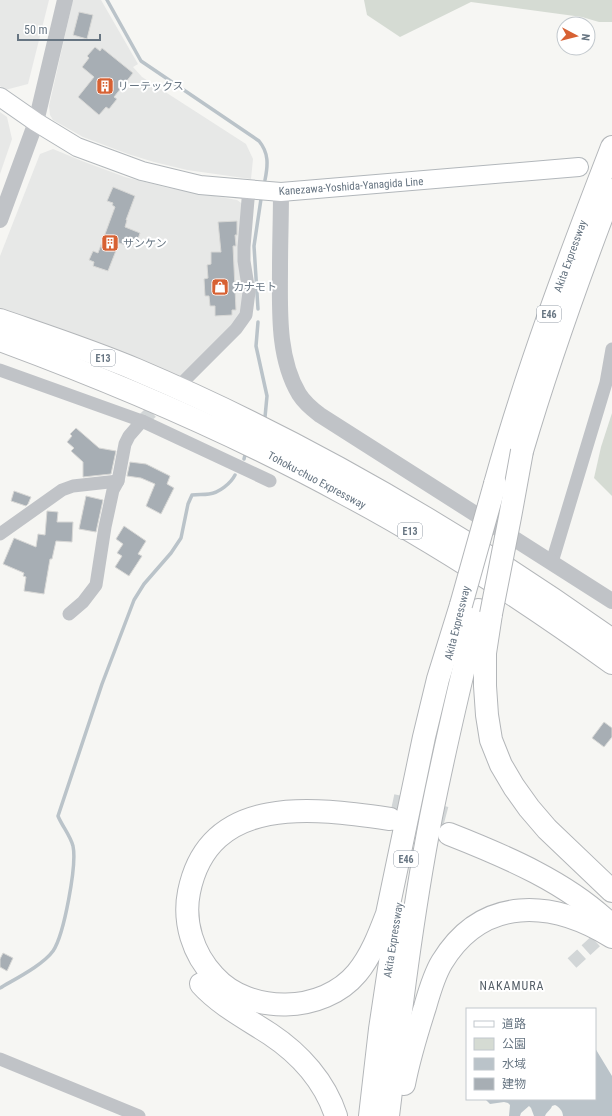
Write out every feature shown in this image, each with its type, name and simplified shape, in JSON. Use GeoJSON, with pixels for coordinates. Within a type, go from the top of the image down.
{"type":"FeatureCollection","features":[{"type":"Feature","properties":{"kind":"highway","name":"Akita Expressway"},"geometry":{"type":"LineString","coordinates":[[388,1116],[413,925],[431,817],[477,610],[495,484],[541,335],[612,147]]}},
{"type":"Feature","properties":{"kind":"highway","name":"Akita Expressway"},"geometry":{"type":"LineString","coordinates":[[370,1116],[382,1013],[396,921],[414,813],[435,709],[477,610],[510,517],[522,451],[539,394],[558,336],[612,190]]}},
{"type":"Feature","properties":{"kind":"highway","name":"Tohoku-chuo Expressway"},"geometry":{"type":"LineString","coordinates":[[0,320],[136,370],[205,401],[360,480],[478,550],[571,611],[612,640]]}},
{"type":"Feature","properties":{"kind":"highway","name":"Tohoku-chuo Expressway"},"geometry":{"type":"LineString","coordinates":[[0,340],[122,388],[190,418],[277,458],[348,495],[432,543],[506,589],[612,663]]}},
{"type":"Feature","properties":{"kind":"highway"},"geometry":{"type":"LineString","coordinates":[[336,1116],[327,1094],[304,1062],[289,1048],[222,1003],[206,989],[191,971],[182,955],[176,936],[173,917],[173,897],[178,877],[185,857],[199,838],[214,822],[231,811],[250,803],[273,797],[326,797],[391,812],[298,810],[272,813],[250,818],[231,827],[215,841],[201,858],[192,878],[187,901],[188,922],[192,940],[201,959],[214,976],[229,989],[247,998],[284,1005],[304,1003],[341,988],[356,974],[368,958],[378,939],[387,914],[424,737],[438,679],[477,610]]}},
{"type":"Feature","properties":{"kind":"highway"},"geometry":{"type":"LineString","coordinates":[[477,610],[485,653],[487,715],[491,740],[501,765],[529,808],[547,829],[612,892]]}},
{"type":"Feature","properties":{"kind":"highway"},"geometry":{"type":"LineString","coordinates":[[612,906],[572,878],[517,847],[488,833],[452,827],[534,872],[586,904],[612,926]]}},
{"type":"Feature","properties":{"kind":"highway"},"geometry":{"type":"LineString","coordinates":[[397,1116],[405,1076],[430,990],[441,964],[453,946],[468,932],[482,922],[499,914],[518,910],[537,910],[556,913],[576,920],[600,930],[612,937]]}},
{"type":"Feature","properties":{"kind":"main road","name":"Kanezawa-Yoshida-Yanagida Line"},"geometry":{"type":"LineString","coordinates":[[0,97],[36,122],[77,147],[142,171],[200,185],[249,188],[281,192],[580,167]]}},
{"type":"Feature","properties":{"kind":"street"},"geometry":{"type":"LineString","coordinates":[[0,220],[36,122],[65,0]]}},
{"type":"Feature","properties":{"kind":"street"},"geometry":{"type":"LineString","coordinates":[[184,381],[236,329],[246,315],[249,292],[244,261],[244,247],[249,188]]}},
{"type":"Feature","properties":{"kind":"street"},"geometry":{"type":"LineString","coordinates":[[281,192],[280,302],[283,343],[286,365],[292,382],[299,395],[320,415],[612,601]]}},
{"type":"Feature","properties":{"kind":"street"},"geometry":{"type":"LineString","coordinates":[[552,562],[606,383],[612,349]]}},
{"type":"Feature","properties":{"kind":"street"},"geometry":{"type":"LineString","coordinates":[[0,370],[142,421],[270,481]]}},
{"type":"Feature","properties":{"kind":"street"},"geometry":{"type":"LineString","coordinates":[[69,614],[83,602],[96,585],[113,490],[118,481],[125,444],[129,436],[142,421]]}},
{"type":"Feature","properties":{"kind":"street"},"geometry":{"type":"LineString","coordinates":[[0,534],[62,490],[73,486],[118,481]]}},
{"type":"Feature","properties":{"kind":"street"},"geometry":{"type":"LineString","coordinates":[[0,1059],[139,1116]]}},
{"type":"Feature","properties":{"kind":"shaded area"},"geometry":{"type":"Polygon","coordinates":[[[0,0],[49,0],[28,84],[5,90],[0,86],[0,0]]]}},
{"type":"Feature","properties":{"kind":"shaded area"},"geometry":{"type":"Polygon","coordinates":[[[73,0],[101,0],[138,64],[133,67],[142,77],[246,144],[253,159],[251,179],[187,170],[154,162],[83,137],[53,120],[50,115],[49,106],[73,0]]]}},
{"type":"Feature","properties":{"kind":"shaded area"},"geometry":{"type":"Polygon","coordinates":[[[0,112],[7,117],[12,139],[0,174],[0,112]]]}},
{"type":"Feature","properties":{"kind":"shaded area"},"geometry":{"type":"Polygon","coordinates":[[[53,149],[125,177],[169,188],[237,200],[244,205],[246,291],[239,321],[182,380],[0,309],[0,256],[40,154],[53,149]]]}},
{"type":"Feature","properties":{"kind":"green space"},"geometry":{"type":"Polygon","coordinates":[[[364,0],[612,0],[612,22],[596,21],[596,16],[575,16],[471,2],[400,37],[367,15],[364,0]]]}},
{"type":"Feature","properties":{"kind":"green space"},"geometry":{"type":"Polygon","coordinates":[[[612,413],[612,496],[594,478],[601,447],[612,413]]]}},
{"type":"Feature","properties":{"kind":"water"},"geometry":{"type":"Polygon","coordinates":[[[596,1050],[612,1076],[612,1116],[563,1116],[560,1109],[555,1105],[552,1106],[545,1116],[534,1116],[529,1106],[521,1113],[520,1116],[509,1116],[510,1105],[508,1103],[504,1102],[490,1104],[486,1100],[596,1100],[596,1050]]]}},
{"type":"Feature","properties":{"kind":"building"},"geometry":{"type":"Polygon","coordinates":[[[79,12],[93,15],[87,39],[73,35],[79,12]]]}},
{"type":"Feature","properties":{"kind":"building","name":"リーテックス"},"geometry":{"type":"Polygon","coordinates":[[[95,47],[100,51],[102,48],[133,73],[114,97],[117,99],[109,109],[106,107],[99,115],[78,97],[94,77],[82,67],[89,58],[87,56],[95,47]]]}},
{"type":"Feature","properties":{"kind":"building","name":"サンケン"},"geometry":{"type":"Polygon","coordinates":[[[113,187],[135,196],[125,227],[140,233],[137,242],[134,241],[132,247],[119,243],[108,271],[93,266],[94,262],[89,260],[93,251],[98,253],[115,207],[112,205],[113,203],[107,201],[113,187]]]}},
{"type":"Feature","properties":{"kind":"building","name":"カナモト"},"geometry":{"type":"Polygon","coordinates":[[[237,221],[237,235],[235,235],[236,246],[233,246],[236,310],[232,310],[232,315],[215,316],[215,306],[210,306],[209,296],[205,296],[204,279],[208,278],[207,265],[211,264],[211,252],[221,252],[218,222],[237,221]]]}},
{"type":"Feature","properties":{"kind":"building"},"geometry":{"type":"Polygon","coordinates":[[[76,428],[99,448],[116,451],[111,474],[83,477],[83,462],[71,451],[74,448],[67,442],[72,436],[70,434],[76,428]]]}},
{"type":"Feature","properties":{"kind":"building"},"geometry":{"type":"Polygon","coordinates":[[[130,462],[146,464],[170,476],[167,484],[174,488],[161,514],[146,506],[155,484],[141,478],[127,476],[130,462]]]}},
{"type":"Feature","properties":{"kind":"building"},"geometry":{"type":"Polygon","coordinates":[[[14,491],[31,497],[26,506],[11,501],[14,491]]]}},
{"type":"Feature","properties":{"kind":"building"},"geometry":{"type":"Polygon","coordinates":[[[86,496],[103,500],[96,532],[79,529],[86,496]]]}},
{"type":"Feature","properties":{"kind":"building"},"geometry":{"type":"Polygon","coordinates":[[[47,511],[58,512],[57,522],[73,522],[72,542],[56,541],[52,559],[50,559],[44,594],[24,591],[26,577],[23,576],[24,573],[3,564],[14,538],[36,547],[38,534],[45,535],[47,511]]]}},
{"type":"Feature","properties":{"kind":"building"},"geometry":{"type":"Polygon","coordinates":[[[124,526],[146,541],[138,554],[142,556],[129,576],[115,567],[122,556],[117,553],[123,544],[116,539],[124,526]]]}},
{"type":"Feature","properties":{"kind":"building"},"geometry":{"type":"Polygon","coordinates":[[[604,722],[612,728],[612,737],[604,747],[592,738],[604,722]]]}},
{"type":"Feature","properties":{"kind":"building"},"geometry":{"type":"Polygon","coordinates":[[[3,953],[13,958],[7,971],[0,967],[0,959],[3,953]]]}},
{"type":"Feature","properties":{"kind":"waterway"},"geometry":{"type":"LineString","coordinates":[[107,0],[141,61],[259,141],[265,150],[267,159],[265,180]]}},
{"type":"Feature","properties":{"kind":"waterway"},"geometry":{"type":"LineString","coordinates":[[258,309],[254,246],[261,199]]}},
{"type":"Feature","properties":{"kind":"waterway"},"geometry":{"type":"LineString","coordinates":[[258,322],[256,346],[267,396],[265,417]]}},
{"type":"Feature","properties":{"kind":"waterway"},"geometry":{"type":"LineString","coordinates":[[244,459],[245,455]]}},
{"type":"Feature","properties":{"kind":"waterway"},"geometry":{"type":"LineString","coordinates":[[0,988],[43,961],[53,951],[57,943],[69,900],[74,855],[72,842],[58,816],[102,684],[134,600],[144,584],[171,553],[181,538],[188,504],[192,495],[217,492],[228,484],[235,475]]}},
{"type":"Feature","properties":{"kind":"tunnel"},"geometry":{"type":"LineString","coordinates":[[142,421],[164,400]]}},
{"type":"Feature","properties":{"kind":"tunnel"},"geometry":{"type":"LineString","coordinates":[[392,805],[454,820]]}},
{"type":"Feature","properties":{"kind":"tunnel"},"geometry":{"type":"LineString","coordinates":[[572,963],[609,929]]}},
{"type":"Feature","properties":{"kind":"place","name":"リーテックス"},"geometry":{"type":"Point","coordinates":[105,86]}},
{"type":"Feature","properties":{"kind":"place","name":"サンケン"},"geometry":{"type":"Point","coordinates":[110,243]}},
{"type":"Feature","properties":{"kind":"place","name":"カナモト"},"geometry":{"type":"Point","coordinates":[220,287]}},
{"type":"Feature","properties":{"kind":"district","name":"NAKAMURA"},"geometry":{"type":"Point","coordinates":[512,986]}}]}
